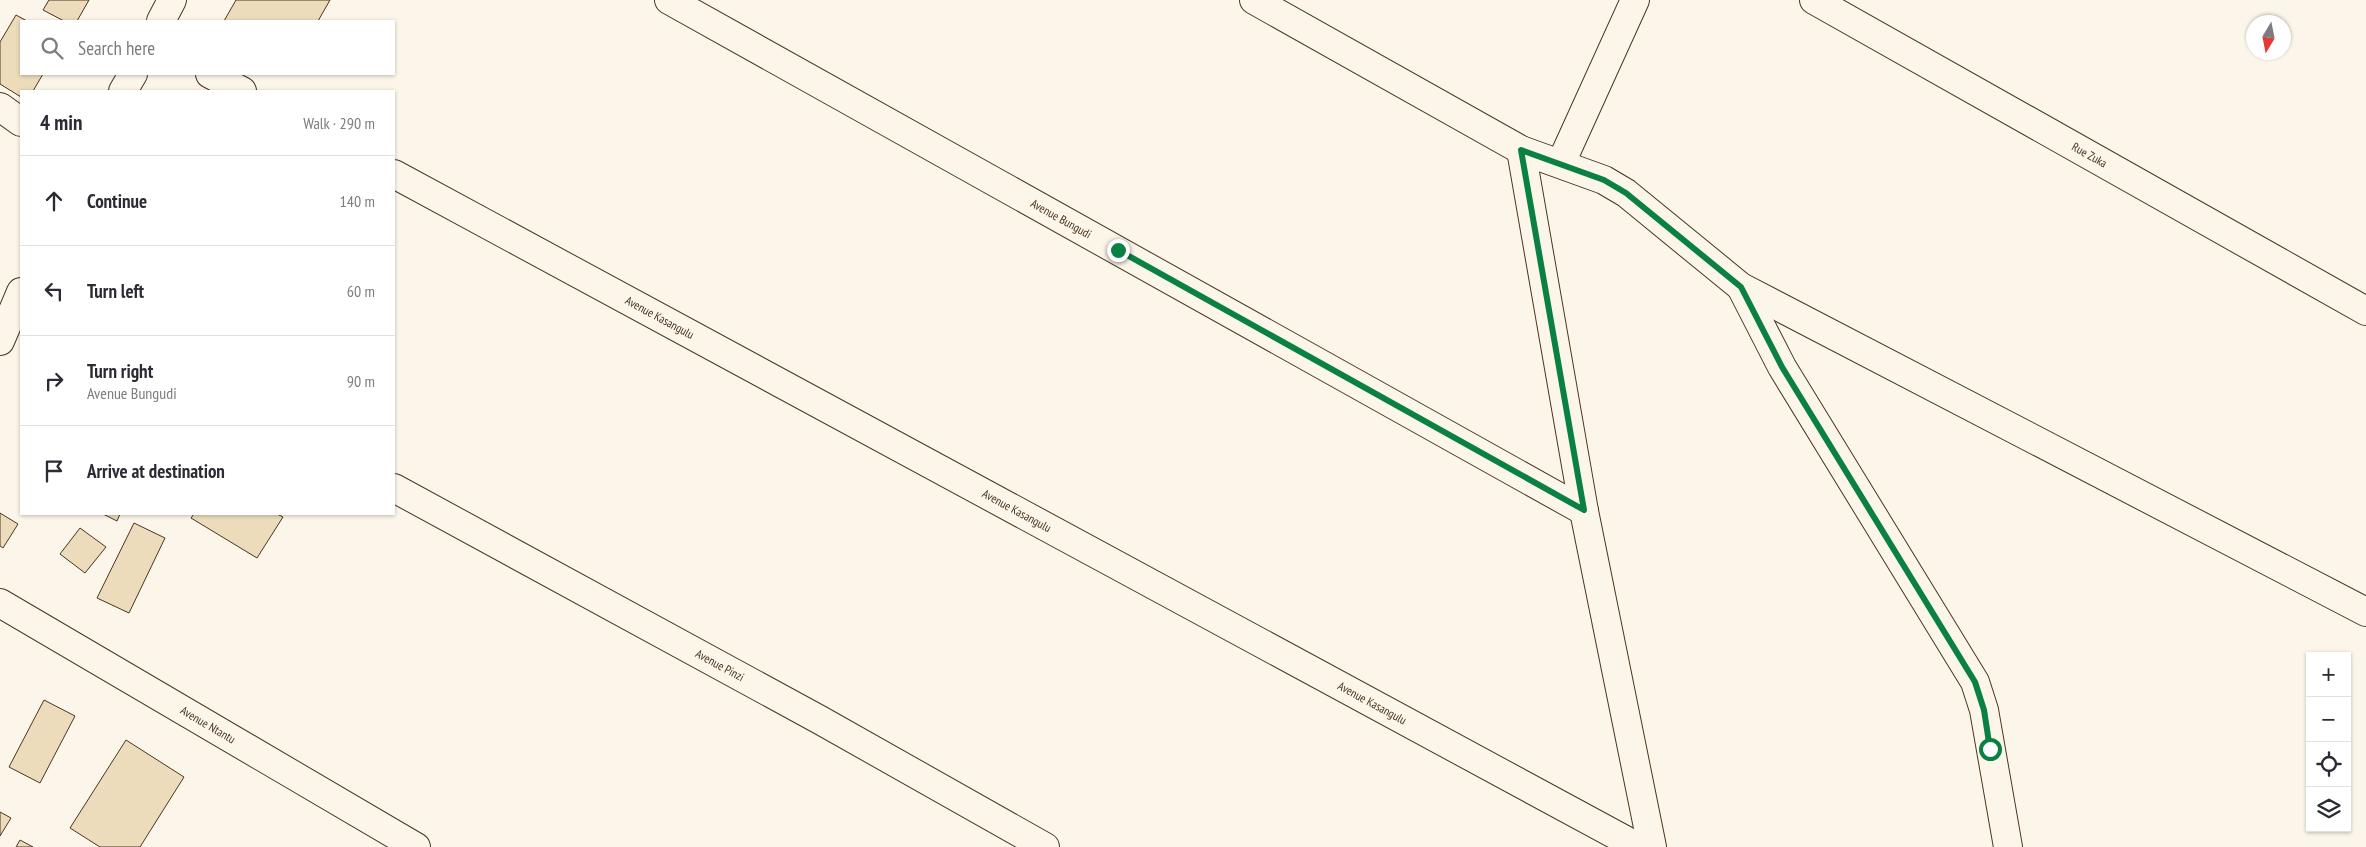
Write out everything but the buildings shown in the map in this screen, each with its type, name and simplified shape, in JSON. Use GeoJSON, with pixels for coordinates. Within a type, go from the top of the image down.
{"type":"FeatureCollection","features":[{"type":"Feature","properties":{"kind":"main road"},"geometry":{"type":"LineString","coordinates":[[162,20],[172,0]]}},
{"type":"Feature","properties":{"kind":"main road","name":"Avenue Bungudi"},"geometry":{"type":"LineString","coordinates":[[669,0],[1584,510]]}},
{"type":"Feature","properties":{"kind":"main road"},"geometry":{"type":"LineString","coordinates":[[1254,0],[1521,150],[1604,180],[1626,193],[1741,287],[2366,612]]}},
{"type":"Feature","properties":{"kind":"main road"},"geometry":{"type":"LineString","coordinates":[[1561,163],[1635,0]]}},
{"type":"Feature","properties":{"kind":"main road","name":"Rue Zuka"},"geometry":{"type":"LineString","coordinates":[[1814,0],[2366,311]]}},
{"type":"Feature","properties":{"kind":"main road"},"geometry":{"type":"LineString","coordinates":[[124,90],[132,75]]}},
{"type":"Feature","properties":{"kind":"main road"},"geometry":{"type":"LineString","coordinates":[[212,75],[240,90]]}},
{"type":"Feature","properties":{"kind":"main road"},"geometry":{"type":"LineString","coordinates":[[0,107],[20,121]]}},
{"type":"Feature","properties":{"kind":"main road"},"geometry":{"type":"LineString","coordinates":[[1521,150],[1584,510],[1652,847]]}},
{"type":"Feature","properties":{"kind":"main road","name":"Avenue Kasangulu"},"geometry":{"type":"LineString","coordinates":[[395,175],[1638,847]]}},
{"type":"Feature","properties":{"kind":"main road"},"geometry":{"type":"LineString","coordinates":[[1741,287],[1782,367],[1975,682],[1984,710],[2008,847]]}},
{"type":"Feature","properties":{"kind":"main road"},"geometry":{"type":"LineString","coordinates":[[1,337],[20,294]]}},
{"type":"Feature","properties":{"kind":"main road","name":"Avenue Pinzi"},"geometry":{"type":"LineString","coordinates":[[395,489],[820,720],[1045,847]]}},
{"type":"Feature","properties":{"kind":"main road","name":"Avenue Ntantu"},"geometry":{"type":"LineString","coordinates":[[0,603],[416,847]]}},
{"type":"Feature","properties":{"kind":"route"},"geometry":{"type":"LineString","coordinates":[[1118,250],[1584,510],[1521,150],[1604,180],[1626,193],[1741,287],[1782,367],[1975,682],[1984,710],[1990,749]]}}]}
